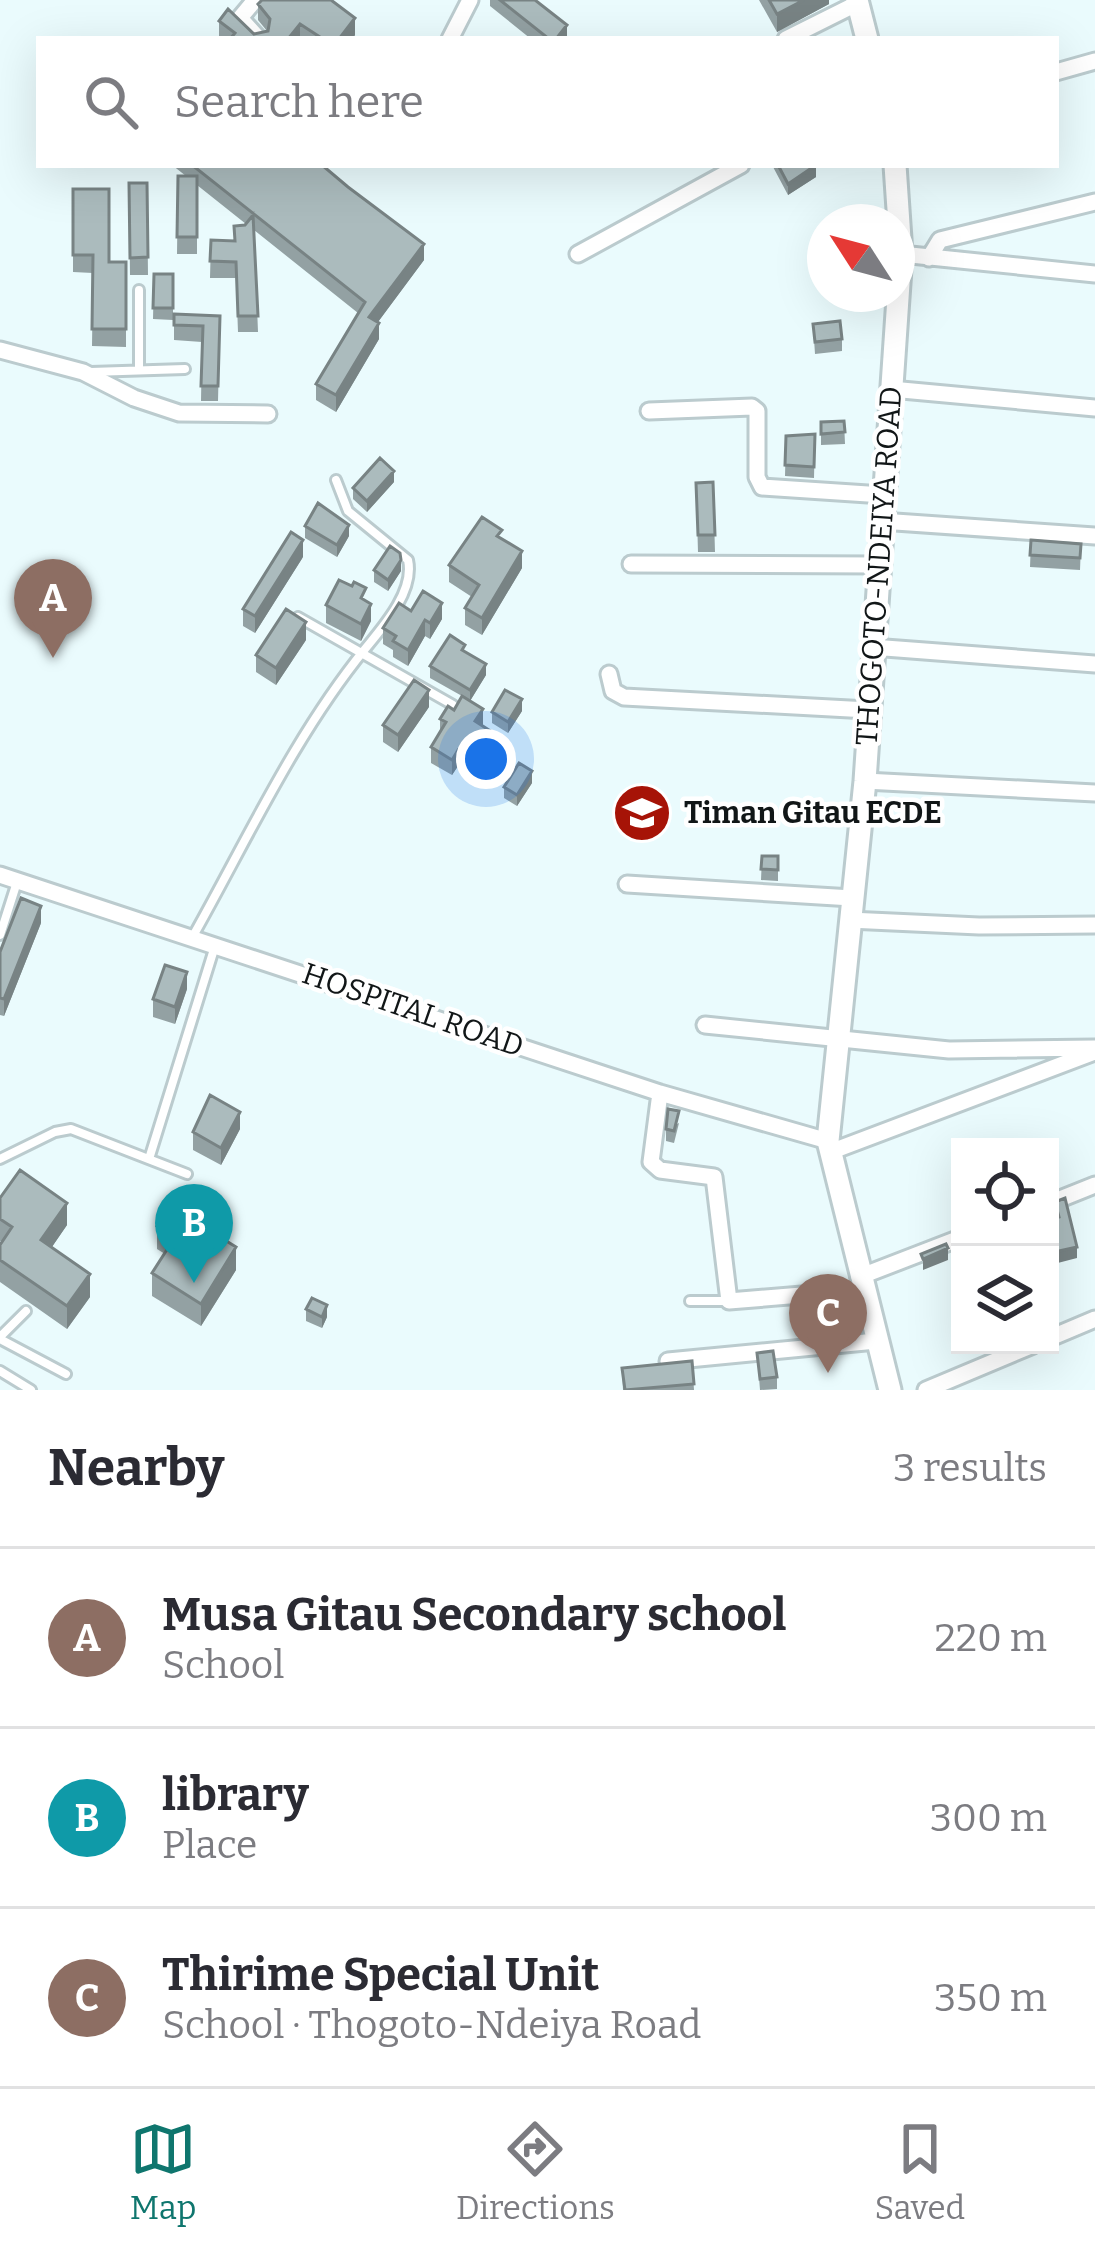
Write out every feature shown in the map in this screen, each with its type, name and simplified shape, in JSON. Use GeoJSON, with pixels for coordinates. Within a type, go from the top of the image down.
{"type":"FeatureCollection","features":[{"type":"Feature","properties":{"kind":"main road"},"geometry":{"type":"LineString","coordinates":[[857,1],[866,36]]}},
{"type":"Feature","properties":{"kind":"main road","name":"THOGOTO-NDEIYA ROAD"},"geometry":{"type":"LineString","coordinates":[[895,168],[898,204]]}},
{"type":"Feature","properties":{"kind":"main road","name":"THOGOTO-NDEIYA ROAD"},"geometry":{"type":"LineString","coordinates":[[890,1390],[829,1146],[865,781],[897,312]]}},
{"type":"Feature","properties":{"kind":"street"},"geometry":{"type":"LineString","coordinates":[[255,0],[240,18],[257,36]]}},
{"type":"Feature","properties":{"kind":"street"},"geometry":{"type":"LineString","coordinates":[[452,36],[470,0]]}},
{"type":"Feature","properties":{"kind":"street"},"geometry":{"type":"LineString","coordinates":[[791,36],[857,1]]}},
{"type":"Feature","properties":{"kind":"street"},"geometry":{"type":"LineString","coordinates":[[1059,71],[1095,61]]}},
{"type":"Feature","properties":{"kind":"street"},"geometry":{"type":"LineString","coordinates":[[578,254],[736,168]]}},
{"type":"Feature","properties":{"kind":"street"},"geometry":{"type":"LineString","coordinates":[[929,258],[940,240],[1095,202]]}},
{"type":"Feature","properties":{"kind":"street"},"geometry":{"type":"LineString","coordinates":[[915,256],[1095,274]]}},
{"type":"Feature","properties":{"kind":"street"},"geometry":{"type":"LineString","coordinates":[[0,350],[83,372],[134,398],[179,413],[268,414]]}},
{"type":"Feature","properties":{"kind":"street"},"geometry":{"type":"LineString","coordinates":[[891,389],[1095,408]]}},
{"type":"Feature","properties":{"kind":"street"},"geometry":{"type":"LineString","coordinates":[[649,411],[752,407],[757,411],[757,477],[762,487],[883,495]]}},
{"type":"Feature","properties":{"kind":"street"},"geometry":{"type":"LineString","coordinates":[[881,520],[1095,536]]}},
{"type":"Feature","properties":{"kind":"street"},"geometry":{"type":"LineString","coordinates":[[631,564],[878,566]]}},
{"type":"Feature","properties":{"kind":"street"},"geometry":{"type":"LineString","coordinates":[[872,647],[1095,664]]}},
{"type":"Feature","properties":{"kind":"street"},"geometry":{"type":"LineString","coordinates":[[609,674],[614,692],[624,697],[868,710]]}},
{"type":"Feature","properties":{"kind":"street"},"geometry":{"type":"LineString","coordinates":[[865,781],[1095,793]]}},
{"type":"Feature","properties":{"kind":"street","name":"HOSPITAL ROAD"},"geometry":{"type":"LineString","coordinates":[[0,875],[829,1146]]}},
{"type":"Feature","properties":{"kind":"street"},"geometry":{"type":"LineString","coordinates":[[627,884],[980,926],[1095,925]]}},
{"type":"Feature","properties":{"kind":"street"},"geometry":{"type":"LineString","coordinates":[[705,1025],[949,1050],[1095,1050]]}},
{"type":"Feature","properties":{"kind":"street"},"geometry":{"type":"LineString","coordinates":[[829,1146],[971,1102],[1095,1050]]}},
{"type":"Feature","properties":{"kind":"street"},"geometry":{"type":"LineString","coordinates":[[660,1093],[651,1162],[660,1171],[714,1177],[729,1301],[861,1284],[951,1242]]}},
{"type":"Feature","properties":{"kind":"street"},"geometry":{"type":"LineString","coordinates":[[1059,1199],[1095,1185]]}},
{"type":"Feature","properties":{"kind":"street"},"geometry":{"type":"LineString","coordinates":[[1059,1334],[1095,1319]]}},
{"type":"Feature","properties":{"kind":"street"},"geometry":{"type":"LineString","coordinates":[[668,1361],[876,1341]]}},
{"type":"Feature","properties":{"kind":"street"},"geometry":{"type":"LineString","coordinates":[[926,1390],[1012,1354]]}},
{"type":"Feature","properties":{"kind":"lane"},"geometry":{"type":"LineString","coordinates":[[139,290],[139,370]]}},
{"type":"Feature","properties":{"kind":"lane"},"geometry":{"type":"LineString","coordinates":[[83,372],[184,369]]}},
{"type":"Feature","properties":{"kind":"lane"},"geometry":{"type":"LineString","coordinates":[[192,937],[325,700],[396,606],[410,568],[404,554],[348,511],[336,480]]}},
{"type":"Feature","properties":{"kind":"lane"},"geometry":{"type":"LineString","coordinates":[[287,611],[453,705]]}},
{"type":"Feature","properties":{"kind":"lane"},"geometry":{"type":"LineString","coordinates":[[0,935],[18,881]]}},
{"type":"Feature","properties":{"kind":"lane"},"geometry":{"type":"LineString","coordinates":[[148,1159],[216,945]]}},
{"type":"Feature","properties":{"kind":"lane"},"geometry":{"type":"LineString","coordinates":[[0,1159],[71,1129],[187,1174]]}},
{"type":"Feature","properties":{"kind":"lane"},"geometry":{"type":"LineString","coordinates":[[690,1300],[729,1301]]}},
{"type":"Feature","properties":{"kind":"lane"},"geometry":{"type":"LineString","coordinates":[[26,1311],[0,1338],[66,1373]]}},
{"type":"Feature","properties":{"kind":"lane"},"geometry":{"type":"LineString","coordinates":[[0,1371],[31,1390]]}},
{"type":"Feature","properties":{"kind":"building"},"geometry":{"type":"Polygon","coordinates":[[[262,0],[331,0],[355,18],[341,36],[318,36],[300,24],[290,36],[232,36],[235,33],[219,21],[228,9],[254,34],[268,31],[270,19],[258,4],[262,0]]]}},
{"type":"Feature","properties":{"kind":"building"},"geometry":{"type":"Polygon","coordinates":[[[500,0],[535,0],[567,25],[558,36],[545,36],[500,0]]]}},
{"type":"Feature","properties":{"kind":"building"},"geometry":{"type":"Polygon","coordinates":[[[769,0],[804,0],[777,14],[769,0]]]}},
{"type":"Feature","properties":{"kind":"building"},"geometry":{"type":"Polygon","coordinates":[[[196,168],[326,168],[424,244],[369,317],[379,323],[336,395],[316,384],[365,302],[196,168]]]}},
{"type":"Feature","properties":{"kind":"building"},"geometry":{"type":"Polygon","coordinates":[[[780,168],[812,168],[788,184],[780,168]]]}},
{"type":"Feature","properties":{"kind":"building"},"geometry":{"type":"Polygon","coordinates":[[[178,176],[197,176],[197,237],[177,237],[178,176]]]}},
{"type":"Feature","properties":{"kind":"building"},"geometry":{"type":"Polygon","coordinates":[[[129,183],[147,183],[148,257],[130,258],[129,183]]]}},
{"type":"Feature","properties":{"kind":"building"},"geometry":{"type":"Polygon","coordinates":[[[73,189],[109,189],[109,262],[126,262],[126,329],[92,329],[93,255],[73,255],[73,189]]]}},
{"type":"Feature","properties":{"kind":"building"},"geometry":{"type":"Polygon","coordinates":[[[253,215],[258,316],[238,316],[236,262],[210,261],[211,240],[235,241],[234,226],[245,225],[253,215]]]}},
{"type":"Feature","properties":{"kind":"building"},"geometry":{"type":"Polygon","coordinates":[[[154,274],[173,274],[173,308],[153,308],[154,274]]]}},
{"type":"Feature","properties":{"kind":"building"},"geometry":{"type":"Polygon","coordinates":[[[174,314],[220,316],[218,386],[201,386],[203,326],[174,325],[174,314]]]}},
{"type":"Feature","properties":{"kind":"building"},"geometry":{"type":"Polygon","coordinates":[[[840,321],[842,339],[815,342],[813,324],[840,321]]]}},
{"type":"Feature","properties":{"kind":"building"},"geometry":{"type":"Polygon","coordinates":[[[844,421],[845,432],[821,434],[821,422],[844,421]]]}},
{"type":"Feature","properties":{"kind":"building"},"geometry":{"type":"Polygon","coordinates":[[[815,434],[814,467],[785,465],[786,436],[815,434]]]}},
{"type":"Feature","properties":{"kind":"building"},"geometry":{"type":"Polygon","coordinates":[[[380,458],[394,471],[367,501],[353,488],[380,458]]]}},
{"type":"Feature","properties":{"kind":"building"},"geometry":{"type":"Polygon","coordinates":[[[713,482],[715,535],[698,535],[696,483],[713,482]]]}},
{"type":"Feature","properties":{"kind":"building"},"geometry":{"type":"Polygon","coordinates":[[[318,503],[349,525],[337,545],[305,526],[318,503]]]}},
{"type":"Feature","properties":{"kind":"building"},"geometry":{"type":"Polygon","coordinates":[[[482,517],[502,530],[497,536],[522,551],[482,618],[465,608],[479,585],[449,565],[482,517]]]}},
{"type":"Feature","properties":{"kind":"building"},"geometry":{"type":"Polygon","coordinates":[[[291,532],[303,540],[255,616],[243,609],[291,532]]]}},
{"type":"Feature","properties":{"kind":"building"},"geometry":{"type":"Polygon","coordinates":[[[1031,540],[1081,544],[1080,558],[1030,555],[1031,540]]]}},
{"type":"Feature","properties":{"kind":"building"},"geometry":{"type":"Polygon","coordinates":[[[390,546],[401,560],[388,580],[374,570],[390,546]]]}},
{"type":"Feature","properties":{"kind":"building"},"geometry":{"type":"Polygon","coordinates":[[[339,580],[366,588],[361,598],[371,604],[361,624],[326,605],[339,580]]]}},
{"type":"Feature","properties":{"kind":"building"},"geometry":{"type":"Polygon","coordinates":[[[423,591],[442,603],[430,623],[425,620],[408,650],[383,628],[399,603],[411,611],[423,591]]]}},
{"type":"Feature","properties":{"kind":"building"},"geometry":{"type":"Polygon","coordinates":[[[286,609],[306,622],[276,668],[256,655],[286,609]]]}},
{"type":"Feature","properties":{"kind":"building"},"geometry":{"type":"Polygon","coordinates":[[[450,635],[465,645],[462,650],[486,664],[470,690],[430,666],[450,635]]]}},
{"type":"Feature","properties":{"kind":"building"},"geometry":{"type":"Polygon","coordinates":[[[414,680],[429,690],[398,735],[383,725],[414,680]]]}},
{"type":"Feature","properties":{"kind":"building"},"geometry":{"type":"Polygon","coordinates":[[[505,690],[522,699],[508,722],[492,712],[505,690]]]}},
{"type":"Feature","properties":{"kind":"building"},"geometry":{"type":"Polygon","coordinates":[[[462,696],[483,709],[475,721],[495,734],[477,762],[458,750],[452,760],[431,747],[446,722],[440,719],[448,706],[454,710],[462,696]]]}},
{"type":"Feature","properties":{"kind":"building"},"geometry":{"type":"Polygon","coordinates":[[[519,763],[532,771],[517,795],[504,787],[519,763]]]}},
{"type":"Feature","properties":{"kind":"building"},"geometry":{"type":"Polygon","coordinates":[[[762,856],[778,856],[778,870],[761,869],[762,856]]]}},
{"type":"Feature","properties":{"kind":"building"},"geometry":{"type":"Polygon","coordinates":[[[21,898],[41,906],[4,999],[0,998],[0,952],[21,898]]]}},
{"type":"Feature","properties":{"kind":"building"},"geometry":{"type":"Polygon","coordinates":[[[165,965],[187,972],[175,1007],[153,999],[165,965]]]}},
{"type":"Feature","properties":{"kind":"building"},"geometry":{"type":"Polygon","coordinates":[[[210,1095],[240,1112],[221,1148],[193,1132],[210,1095]]]}},
{"type":"Feature","properties":{"kind":"building"},"geometry":{"type":"Polygon","coordinates":[[[668,1109],[679,1111],[674,1131],[666,1129],[668,1109]]]}},
{"type":"Feature","properties":{"kind":"building"},"geometry":{"type":"Polygon","coordinates":[[[20,1170],[67,1203],[41,1240],[90,1274],[67,1306],[0,1260],[0,1245],[12,1227],[0,1219],[0,1198],[20,1170]]]}},
{"type":"Feature","properties":{"kind":"building"},"geometry":{"type":"Polygon","coordinates":[[[1065,1198],[1077,1247],[1059,1251],[1059,1217],[1059,1200],[1065,1198]]]}},
{"type":"Feature","properties":{"kind":"building"},"geometry":{"type":"Polygon","coordinates":[[[170,1206],[236,1247],[201,1304],[152,1273],[175,1237],[157,1226],[170,1206]]]}},
{"type":"Feature","properties":{"kind":"building"},"geometry":{"type":"Polygon","coordinates":[[[946,1244],[948,1248],[923,1259],[921,1254],[946,1244]]]}},
{"type":"Feature","properties":{"kind":"building"},"geometry":{"type":"Polygon","coordinates":[[[312,1298],[327,1305],[322,1317],[306,1309],[312,1298]]]}},
{"type":"Feature","properties":{"kind":"building"},"geometry":{"type":"Polygon","coordinates":[[[773,1351],[777,1377],[760,1379],[757,1353],[773,1351]]]}},
{"type":"Feature","properties":{"kind":"building"},"geometry":{"type":"Polygon","coordinates":[[[692,1361],[694,1384],[625,1390],[622,1368],[692,1361]]]}},
{"type":"Feature","properties":{"kind":"place","name":"Musa Gitau Secondary school"},"geometry":{"type":"Point","coordinates":[53,658]}},
{"type":"Feature","properties":{"kind":"place","name":"Timan Gitau ECDE"},"geometry":{"type":"Point","coordinates":[642,813]}},
{"type":"Feature","properties":{"kind":"place","name":"library"},"geometry":{"type":"Point","coordinates":[194,1283]}},
{"type":"Feature","properties":{"kind":"place","name":"Thirime Special Unit"},"geometry":{"type":"Point","coordinates":[828,1373]}}]}
